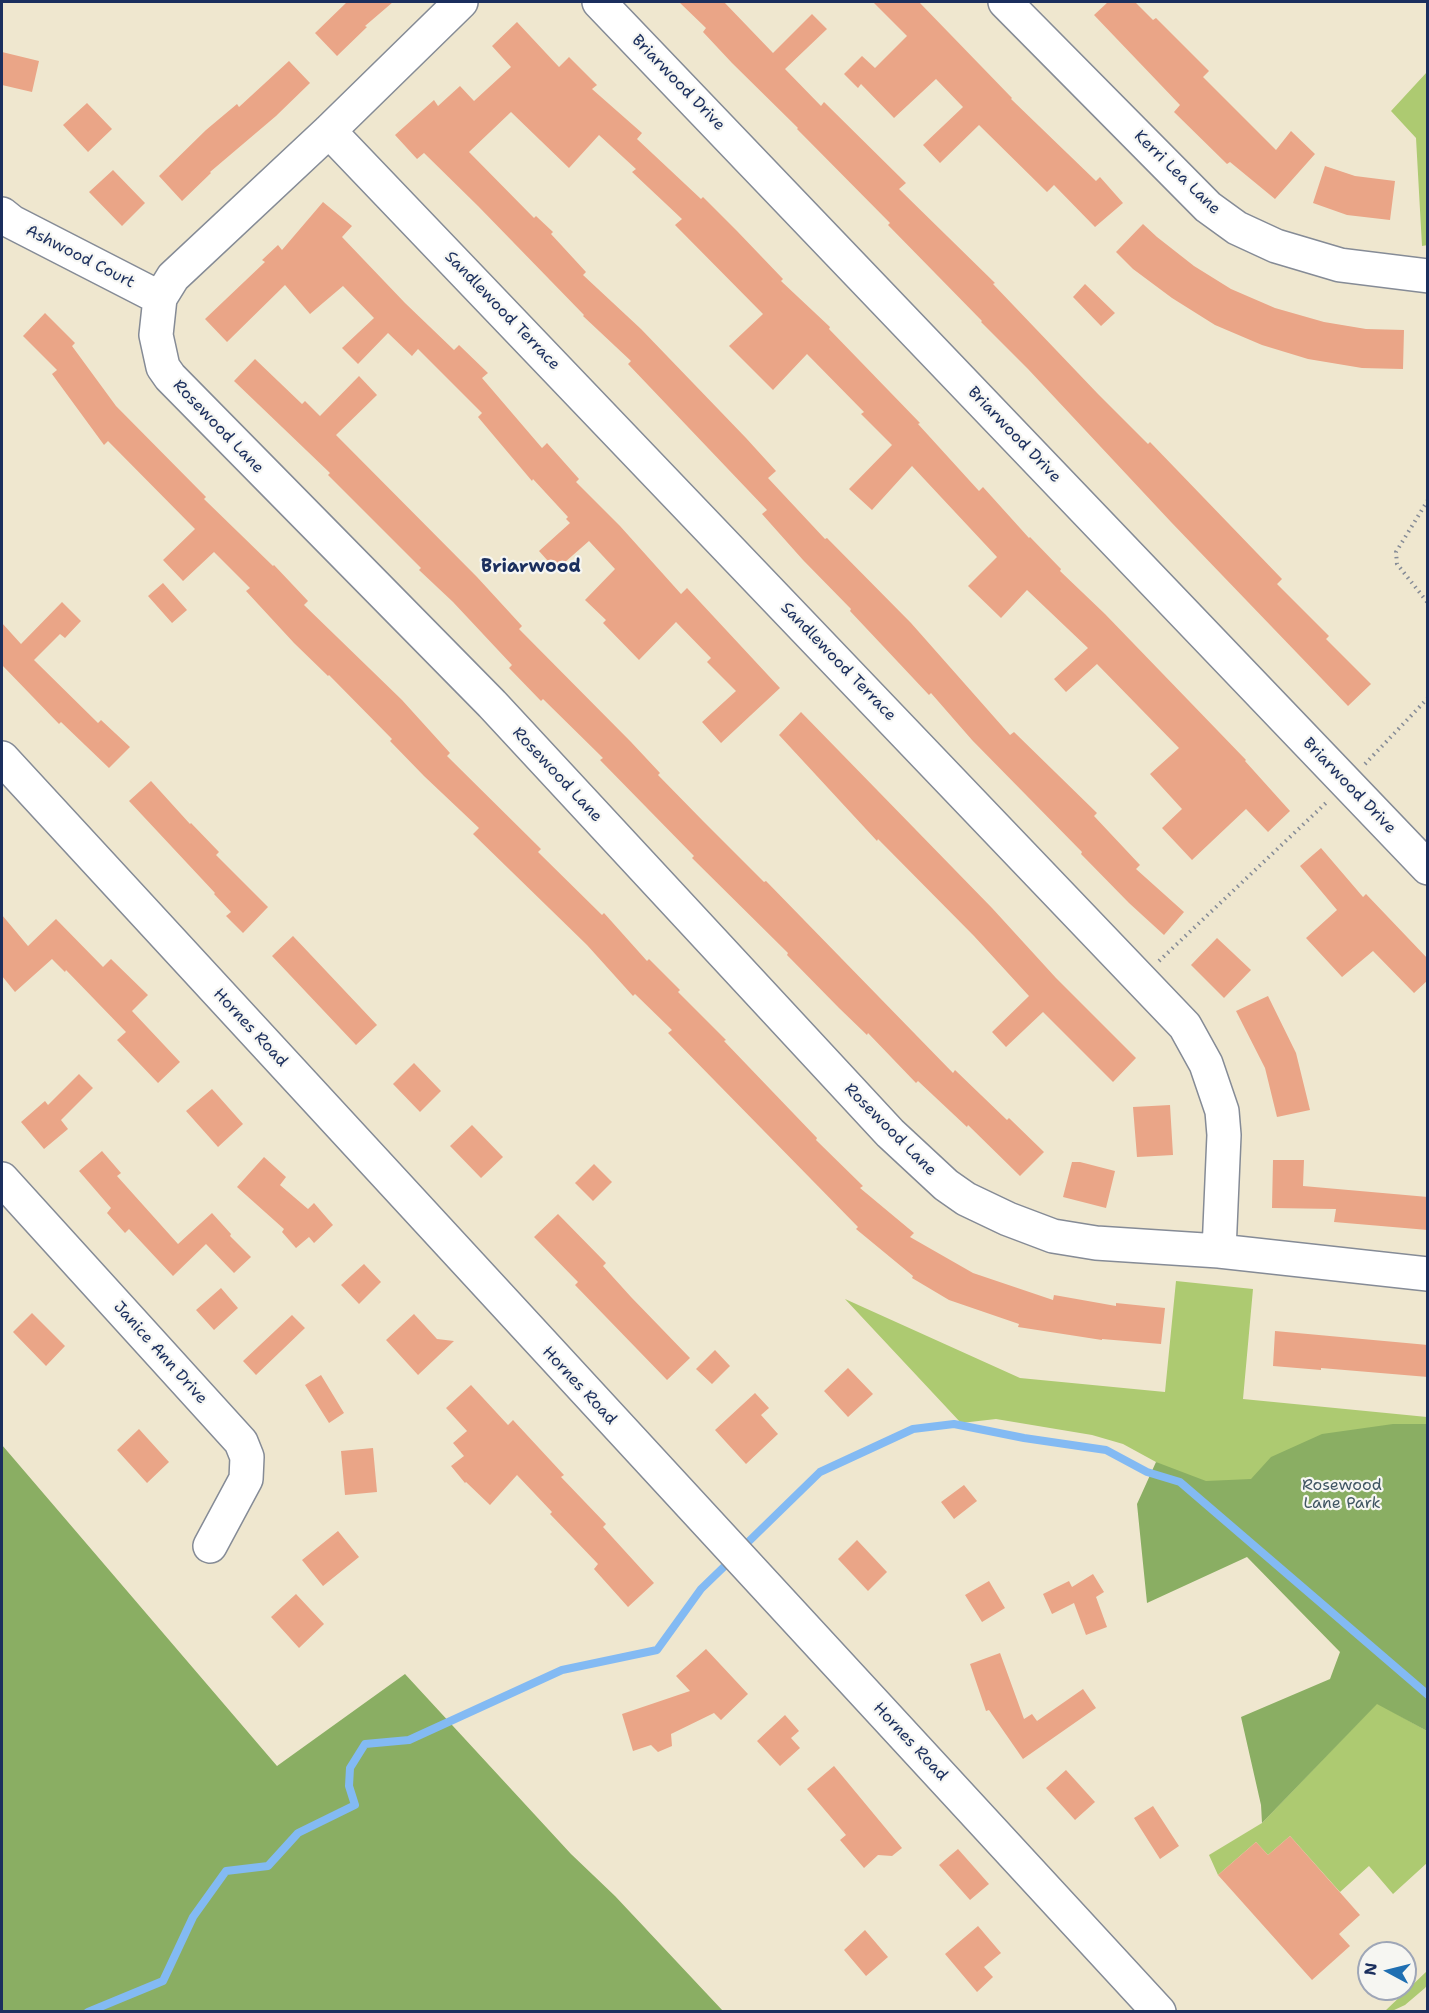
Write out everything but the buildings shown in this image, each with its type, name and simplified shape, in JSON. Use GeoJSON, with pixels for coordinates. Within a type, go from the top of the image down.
{"type":"FeatureCollection","features":[{"type":"Feature","properties":{"kind":"street","name":"Rosewood Lane"},"geometry":{"type":"LineString","coordinates":[[461,2],[329,131],[173,277],[160,298],[156,329],[157,347],[170,378],[492,704],[907,1150],[946,1185],[966,1199],[1032,1230],[1053,1236],[1096,1243],[1220,1251],[1428,1274]]}},
{"type":"Feature","properties":{"kind":"street","name":"Briarwood Drive"},"geometry":{"type":"LineString","coordinates":[[599,2],[1428,868]]}},
{"type":"Feature","properties":{"kind":"street","name":"Kerri Lea Lane"},"geometry":{"type":"LineString","coordinates":[[1005,2],[1208,207],[1238,228],[1276,246],[1340,266],[1428,276]]}},
{"type":"Feature","properties":{"kind":"street","name":"Sandlewood Terrace"},"geometry":{"type":"LineString","coordinates":[[329,131],[1185,1026],[1206,1064],[1222,1111],[1224,1135],[1220,1251]]}},
{"type":"Feature","properties":{"kind":"street","name":"Ashwood Court"},"geometry":{"type":"LineString","coordinates":[[2,214],[12,222],[160,298]]}},
{"type":"Feature","properties":{"kind":"street","name":"Hornes Road"},"geometry":{"type":"LineString","coordinates":[[2,758],[1159,2012]]}},
{"type":"Feature","properties":{"kind":"street","name":"Janice Ann Drive"},"geometry":{"type":"LineString","coordinates":[[2,1179],[242,1442],[248,1465],[245,1484],[210,1546]]}},
{"type":"Feature","properties":{"kind":"path"},"geometry":{"type":"LineString","coordinates":[[1428,500],[1396,552],[1397,564],[1428,603]]}},
{"type":"Feature","properties":{"kind":"path"},"geometry":{"type":"LineString","coordinates":[[1141,978],[1347,783],[1428,698]]}},
{"type":"Feature","properties":{"kind":"green space"},"geometry":{"type":"Polygon","coordinates":[[[1427,72],[1428,245],[1422,246],[1416,138],[1391,111],[1427,72]]]}},
{"type":"Feature","properties":{"kind":"green space","name":"Rosewood Lane Park"},"geometry":{"type":"Polygon","coordinates":[[[1176,1281],[1253,1289],[1243,1399],[1427,1417],[1427,1690],[1156,1462],[1123,1444],[1092,1435],[996,1419],[961,1423],[845,1299],[1020,1378],[1165,1392],[1176,1281]]]}},
{"type":"Feature","properties":{"kind":"green space"},"geometry":{"type":"Polygon","coordinates":[[[1393,1424],[1427,1424],[1427,1731],[1377,1704],[1262,1823],[1261,1805],[1241,1717],[1330,1679],[1340,1652],[1247,1557],[1147,1603],[1137,1504],[1156,1462],[1206,1481],[1251,1479],[1271,1457],[1322,1434],[1393,1424]]]}},
{"type":"Feature","properties":{"kind":"green space"},"geometry":{"type":"Polygon","coordinates":[[[2,1445],[277,1766],[405,1674],[571,1854],[615,1896],[723,2011],[2,2011],[2,1445]]]}},
{"type":"Feature","properties":{"kind":"green space"},"geometry":{"type":"Polygon","coordinates":[[[1377,1703],[1427,1731],[1427,1863],[1393,1894],[1369,1866],[1340,1892],[1290,1836],[1268,1855],[1256,1842],[1218,1875],[1209,1855],[1262,1823],[1377,1703]]]}},
{"type":"Feature","properties":{"kind":"green space"},"geometry":{"type":"Polygon","coordinates":[[[1427,1971],[1427,1985],[1417,1995],[1417,1981],[1427,1971]]]}},
{"type":"Feature","properties":{"kind":"green space"},"geometry":{"type":"Polygon","coordinates":[[[1396,2001],[1410,2001],[1392,2011],[1385,2011],[1396,2001]]]}},
{"type":"Feature","properties":{"kind":"waterway"},"geometry":{"type":"LineString","coordinates":[[742,1548],[820,1472],[913,1429],[954,1424],[1024,1438],[1106,1450],[1147,1472],[1180,1482],[1428,1695]]}},
{"type":"Feature","properties":{"kind":"waterway"},"geometry":{"type":"LineString","coordinates":[[88,2012],[163,1981],[193,1917],[226,1871],[268,1866],[298,1833],[355,1805],[349,1786],[350,1768],[365,1744],[409,1740],[562,1670],[657,1650],[701,1589],[732,1559]]}},
{"type":"Feature","properties":{"kind":"district","name":"Briarwood"},"geometry":{"type":"Point","coordinates":[531,567]}}]}
